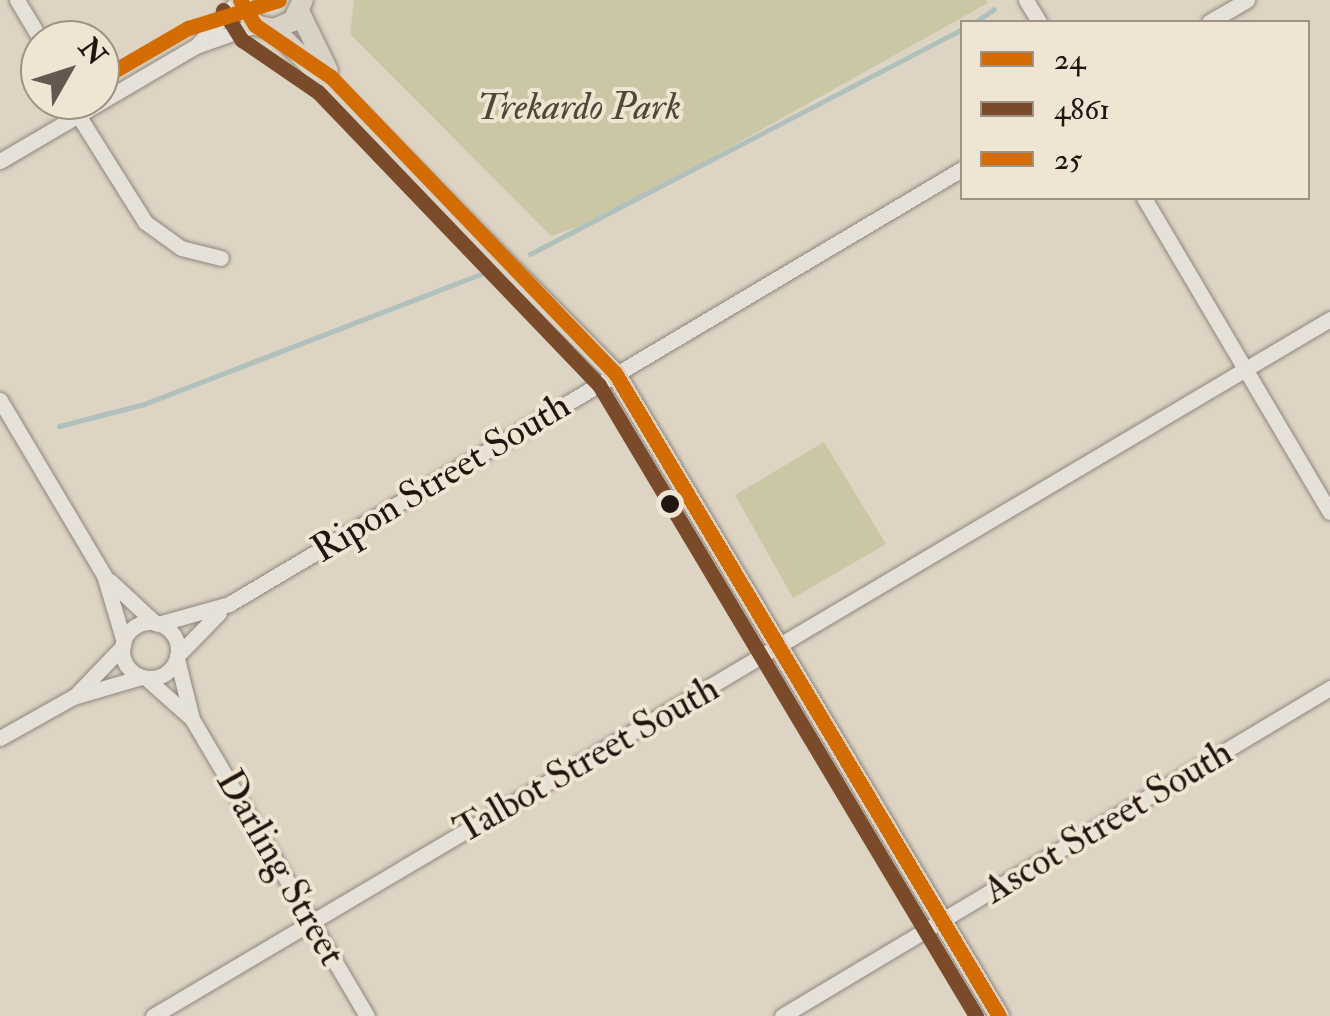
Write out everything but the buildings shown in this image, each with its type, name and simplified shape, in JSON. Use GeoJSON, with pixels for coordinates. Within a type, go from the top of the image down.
{"type":"FeatureCollection","features":[{"type":"Feature","properties":{"kind":"main road"},"geometry":{"type":"LineString","coordinates":[[240,0],[265,27],[332,77],[616,373],[1000,1016]]}},
{"type":"Feature","properties":{"kind":"main road"},"geometry":{"type":"LineString","coordinates":[[265,27],[302,6],[332,77]]}},
{"type":"Feature","properties":{"kind":"street"},"geometry":{"type":"LineString","coordinates":[[196,46],[240,0]]}},
{"type":"Feature","properties":{"kind":"street"},"geometry":{"type":"LineString","coordinates":[[1212,20],[1247,0]]}},
{"type":"Feature","properties":{"kind":"street"},"geometry":{"type":"LineString","coordinates":[[120,87],[196,46],[265,27]]}},
{"type":"Feature","properties":{"kind":"street"},"geometry":{"type":"LineString","coordinates":[[0,160],[63,120]]}},
{"type":"Feature","properties":{"kind":"street"},"geometry":{"type":"LineString","coordinates":[[86,120],[145,222],[181,248],[221,258]]}},
{"type":"Feature","properties":{"kind":"street","name":"Ripon Street South"},"geometry":{"type":"LineString","coordinates":[[177,657],[230,604],[960,170]]}},
{"type":"Feature","properties":{"kind":"street"},"geometry":{"type":"LineString","coordinates":[[1145,200],[1330,512]]}},
{"type":"Feature","properties":{"kind":"street","name":"Talbot Street South"},"geometry":{"type":"LineString","coordinates":[[154,1016],[1330,319]]}},
{"type":"Feature","properties":{"kind":"street"},"geometry":{"type":"LineString","coordinates":[[0,400],[104,575],[126,665],[144,677]]}},
{"type":"Feature","properties":{"kind":"street"},"geometry":{"type":"LineString","coordinates":[[0,738],[74,698],[144,677],[177,657],[174,636],[104,575]]}},
{"type":"Feature","properties":{"kind":"street","name":"Ripon Street South"},"geometry":{"type":"LineString","coordinates":[[157,624],[230,604]]}},
{"type":"Feature","properties":{"kind":"street"},"geometry":{"type":"LineString","coordinates":[[74,698],[123,644],[157,624]]}},
{"type":"Feature","properties":{"kind":"street","name":"Darling Street"},"geometry":{"type":"LineString","coordinates":[[177,657],[192,719],[367,1016]]}},
{"type":"Feature","properties":{"kind":"street","name":"Darling Street"},"geometry":{"type":"LineString","coordinates":[[144,677],[192,719]]}},
{"type":"Feature","properties":{"kind":"street","name":"Ascot Street South"},"geometry":{"type":"LineString","coordinates":[[782,1016],[1330,688]]}},
{"type":"Feature","properties":{"kind":"green space","name":"Trekardo Park"},"geometry":{"type":"Polygon","coordinates":[[[354,0],[988,3],[605,217],[551,236],[350,34],[354,0]]]}},
{"type":"Feature","properties":{"kind":"green space"},"geometry":{"type":"Polygon","coordinates":[[[824,442],[886,544],[793,598],[735,495],[824,442]]]}},
{"type":"Feature","properties":{"kind":"waterway"},"geometry":{"type":"LineString","coordinates":[[978,20],[994,9]]}},
{"type":"Feature","properties":{"kind":"waterway"},"geometry":{"type":"LineString","coordinates":[[530,254],[960,30]]}},
{"type":"Feature","properties":{"kind":"waterway"},"geometry":{"type":"LineString","coordinates":[[59,426],[144,404],[481,274]]}},
{"type":"Feature","properties":{"kind":"transit line","name":"24"},"geometry":{"type":"LineString","coordinates":[[240,0],[255,25],[331,77],[615,373],[999,1016]]}},
{"type":"Feature","properties":{"kind":"transit line","name":"25"},"geometry":{"type":"LineString","coordinates":[[120,67],[188,28],[279,0]]}},
{"type":"Feature","properties":{"kind":"transit line","name":"4861"},"geometry":{"type":"LineString","coordinates":[[223,10],[242,40],[318,92],[599,385],[976,1016]]}}]}
